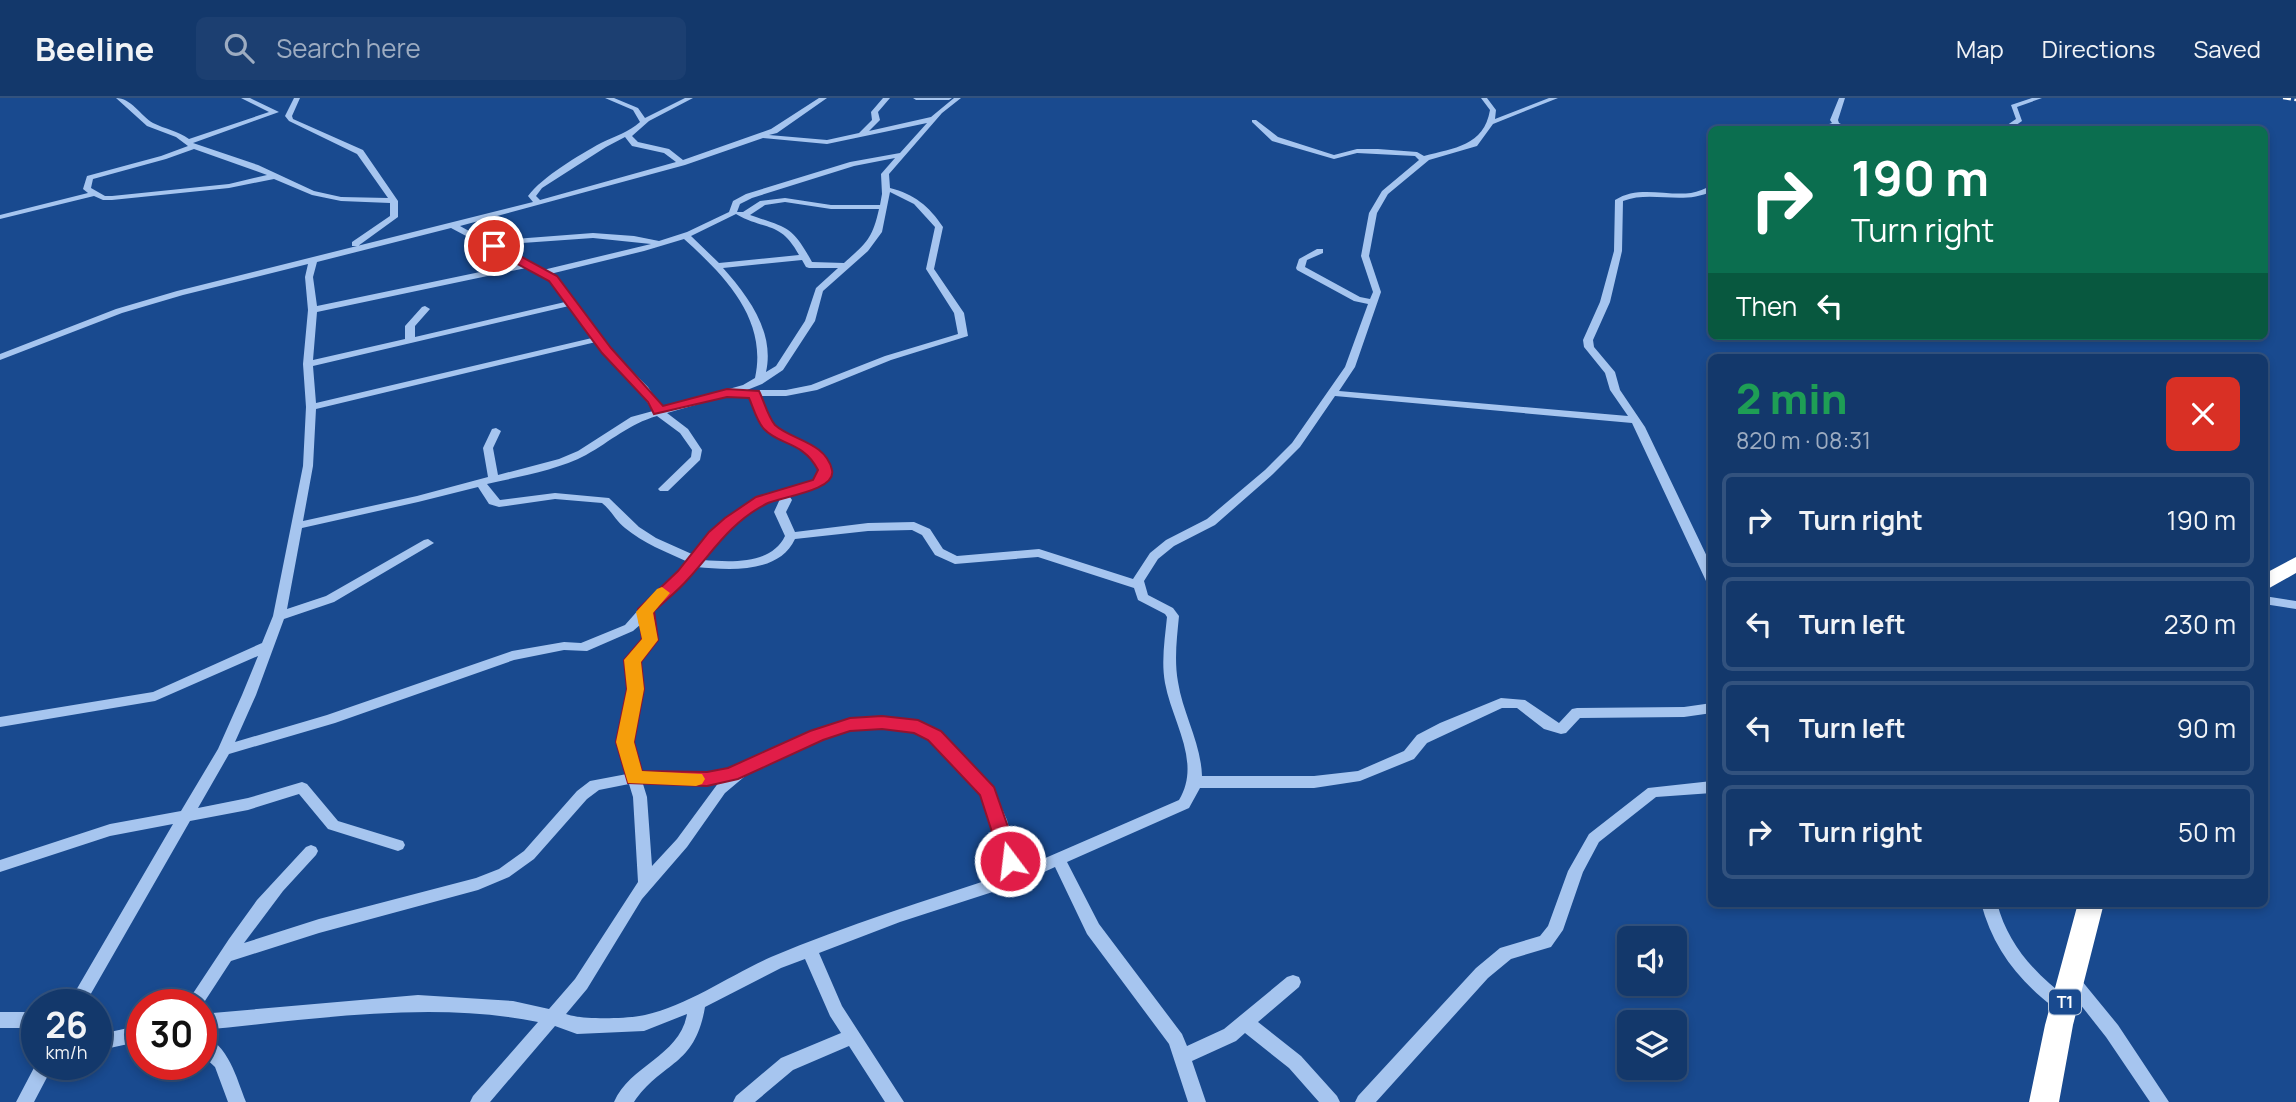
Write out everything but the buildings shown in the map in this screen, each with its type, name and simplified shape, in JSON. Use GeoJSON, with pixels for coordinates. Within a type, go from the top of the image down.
{"type":"FeatureCollection","features":[{"type":"Feature","properties":{"kind":"highway"},"geometry":{"type":"LineString","coordinates":[[2268,582],[2296,564]]}},
{"type":"Feature","properties":{"kind":"highway","name":"T1"},"geometry":{"type":"LineString","coordinates":[[2043,1102],[2067,993],[2090,907]]}},
{"type":"Feature","properties":{"kind":"street"},"geometry":{"type":"LineString","coordinates":[[119,98],[150,124],[191,144],[320,195],[394,201]]}},
{"type":"Feature","properties":{"kind":"street"},"geometry":{"type":"LineString","coordinates":[[244,98],[288,116],[360,152],[394,201],[395,214],[388,222],[339,252]]}},
{"type":"Feature","properties":{"kind":"street"},"geometry":{"type":"LineString","coordinates":[[288,116],[297,98]]}},
{"type":"Feature","properties":{"kind":"street"},"geometry":{"type":"LineString","coordinates":[[608,98],[636,109],[644,122]]}},
{"type":"Feature","properties":{"kind":"street"},"geometry":{"type":"LineString","coordinates":[[538,203],[532,196],[539,186],[603,145],[690,98]]}},
{"type":"Feature","properties":{"kind":"street"},"geometry":{"type":"LineString","coordinates":[[0,357],[119,311],[314,258],[453,226],[682,163],[755,139],[787,124],[824,98]]}},
{"type":"Feature","properties":{"kind":"street"},"geometry":{"type":"LineString","coordinates":[[862,134],[876,120],[874,112],[887,98]]}},
{"type":"Feature","properties":{"kind":"street"},"geometry":{"type":"LineString","coordinates":[[916,98],[948,98]]}},
{"type":"Feature","properties":{"kind":"street"},"geometry":{"type":"LineString","coordinates":[[299,525],[494,480],[582,453],[624,424],[727,393],[773,374],[789,357],[813,315],[819,290],[873,240],[880,228],[886,189],[885,174],[934,119],[958,98]]}},
{"type":"Feature","properties":{"kind":"street"},"geometry":{"type":"LineString","coordinates":[[1484,98],[1493,110],[1491,123]]}},
{"type":"Feature","properties":{"kind":"street"},"geometry":{"type":"LineString","coordinates":[[217,1021],[418,1003],[482,1006],[552,1017],[577,1026],[622,1026],[666,1017],[775,962],[897,916],[1015,878],[1175,810],[1189,798],[1194,782],[1193,760],[1172,684],[1173,616],[1169,611],[1142,597],[1138,585],[1142,570],[1162,548],[1211,522],[1269,472],[1296,445],[1333,393],[1355,358],[1373,303],[1376,287],[1365,256],[1376,206],[1424,160],[1474,144],[1491,123],[1555,98]]}},
{"type":"Feature","properties":{"kind":"street"},"geometry":{"type":"LineString","coordinates":[[1836,124],[1834,120],[1842,98]]}},
{"type":"Feature","properties":{"kind":"street"},"geometry":{"type":"LineString","coordinates":[[2010,126],[2020,120],[2013,106],[2039,98]]}},
{"type":"Feature","properties":{"kind":"street"},"geometry":{"type":"LineString","coordinates":[[275,112],[191,144],[182,154],[128,165],[90,178],[87,189],[103,198],[135,196],[229,186],[275,176]]}},
{"type":"Feature","properties":{"kind":"street"},"geometry":{"type":"LineString","coordinates":[[755,139],[771,137],[811,142],[934,119]]}},
{"type":"Feature","properties":{"kind":"street"},"geometry":{"type":"LineString","coordinates":[[1254,121],[1275,139],[1334,157],[1357,151],[1378,151],[1417,154],[1424,160]]}},
{"type":"Feature","properties":{"kind":"street"},"geometry":{"type":"LineString","coordinates":[[1829,126],[1841,126]]}},
{"type":"Feature","properties":{"kind":"street"},"geometry":{"type":"LineString","coordinates":[[630,132],[629,140],[635,144],[666,151],[682,163]]}},
{"type":"Feature","properties":{"kind":"street"},"geometry":{"type":"LineString","coordinates":[[733,213],[738,201],[763,191],[859,162],[901,155]]}},
{"type":"Feature","properties":{"kind":"street"},"geometry":{"type":"LineString","coordinates":[[727,393],[754,394],[813,388],[888,358],[963,336],[959,313],[930,269],[939,227],[922,204],[907,195],[886,189]]}},
{"type":"Feature","properties":{"kind":"street"},"geometry":{"type":"LineString","coordinates":[[1708,189],[1693,195],[1635,194],[1619,200],[1618,251],[1605,303],[1588,340],[1591,350],[1609,372],[1615,390],[1670,487],[1708,572]]}},
{"type":"Feature","properties":{"kind":"street"},"geometry":{"type":"LineString","coordinates":[[0,217],[94,194]]}},
{"type":"Feature","properties":{"kind":"street"},"geometry":{"type":"LineString","coordinates":[[744,215],[763,203],[785,200],[831,207],[883,207]]}},
{"type":"Feature","properties":{"kind":"street"},"geometry":{"type":"LineString","coordinates":[[544,273],[656,242],[687,237],[733,213],[784,229],[809,265],[845,266]]}},
{"type":"Feature","properties":{"kind":"street"},"geometry":{"type":"LineString","coordinates":[[453,226],[553,279],[598,339],[654,401],[659,412],[684,431],[697,450],[696,458],[664,489]]}},
{"type":"Feature","properties":{"kind":"street"},"geometry":{"type":"LineString","coordinates":[[488,243],[593,234],[620,235],[656,242]]}},
{"type":"Feature","properties":{"kind":"street"},"geometry":{"type":"LineString","coordinates":[[687,237],[716,266],[755,315],[765,354],[759,382]]}},
{"type":"Feature","properties":{"kind":"street"},"geometry":{"type":"LineString","coordinates":[[1320,251],[1303,259],[1300,268],[1357,299],[1373,303]]}},
{"type":"Feature","properties":{"kind":"street"},"geometry":{"type":"LineString","coordinates":[[716,266],[804,257]]}},
{"type":"Feature","properties":{"kind":"street"},"geometry":{"type":"LineString","coordinates":[[85,989],[224,750],[250,695],[265,647],[279,616],[299,525],[310,453],[308,364],[313,310],[309,277],[314,258]]}},
{"type":"Feature","properties":{"kind":"street"},"geometry":{"type":"LineString","coordinates":[[313,310],[528,265]]}},
{"type":"Feature","properties":{"kind":"street"},"geometry":{"type":"LineString","coordinates":[[308,364],[572,303]]}},
{"type":"Feature","properties":{"kind":"street"},"geometry":{"type":"LineString","coordinates":[[410,340],[410,326],[425,309]]}},
{"type":"Feature","properties":{"kind":"street"},"geometry":{"type":"LineString","coordinates":[[311,407],[598,339]]}},
{"type":"Feature","properties":{"kind":"street"},"geometry":{"type":"LineString","coordinates":[[1333,393],[1634,420]]}},
{"type":"Feature","properties":{"kind":"street"},"geometry":{"type":"LineString","coordinates":[[224,750],[330,719],[512,656],[559,646],[582,648],[629,628],[695,562],[714,536],[730,521],[762,500],[818,484],[825,477],[825,470],[819,458],[798,441],[769,427],[754,394]]}},
{"type":"Feature","properties":{"kind":"street"},"geometry":{"type":"LineString","coordinates":[[494,480],[488,448],[496,430]]}},
{"type":"Feature","properties":{"kind":"street"},"geometry":{"type":"LineString","coordinates":[[481,483],[493,502],[499,504],[555,496],[605,500],[612,503],[625,523],[667,549],[695,562],[723,566],[755,562],[781,551],[791,536],[868,527],[914,526],[926,532],[939,552],[955,561],[1039,553],[1138,585]]}},
{"type":"Feature","properties":{"kind":"street"},"geometry":{"type":"LineString","coordinates":[[784,495],[786,500],[780,512],[791,536]]}},
{"type":"Feature","properties":{"kind":"street"},"geometry":{"type":"LineString","coordinates":[[279,616],[330,599],[428,543]]}},
{"type":"Feature","properties":{"kind":"street"},"geometry":{"type":"LineString","coordinates":[[2268,601],[2296,605]]}},
{"type":"Feature","properties":{"kind":"street"},"geometry":{"type":"LineString","coordinates":[[645,612],[650,640],[632,660],[636,689],[626,724],[625,742],[640,797],[646,885]]}},
{"type":"Feature","properties":{"kind":"street"},"geometry":{"type":"LineString","coordinates":[[0,722],[155,696],[265,647]]}},
{"type":"Feature","properties":{"kind":"street"},"geometry":{"type":"LineString","coordinates":[[1194,782],[1314,782],[1360,776],[1409,755],[1422,739],[1445,727],[1502,703],[1520,703],[1549,725],[1561,729],[1577,713],[1684,712],[1708,709]]}},
{"type":"Feature","properties":{"kind":"street"},"geometry":{"type":"LineString","coordinates":[[226,956],[254,945],[478,884],[504,873],[529,855],[592,787],[634,778],[707,779],[745,768],[817,735],[850,725],[882,722],[918,727],[935,736],[988,792],[999,820],[1015,878]]}},
{"type":"Feature","properties":{"kind":"street"},"geometry":{"type":"LineString","coordinates":[[479,1102],[592,967],[632,902],[688,835],[713,797],[745,768]]}},
{"type":"Feature","properties":{"kind":"street"},"geometry":{"type":"LineString","coordinates":[[1364,1102],[1482,973],[1506,953],[1545,942],[1564,911],[1576,871],[1594,838],[1653,792],[1708,787]]}},
{"type":"Feature","properties":{"kind":"street"},"geometry":{"type":"LineString","coordinates":[[0,866],[110,830],[188,816],[302,788],[333,825],[398,845]]}},
{"type":"Feature","properties":{"kind":"street"},"geometry":{"type":"LineString","coordinates":[[204,989],[273,889],[311,851]]}},
{"type":"Feature","properties":{"kind":"street"},"geometry":{"type":"LineString","coordinates":[[1058,859],[1093,929],[1176,1040],[1184,1056],[1198,1102]]}},
{"type":"Feature","properties":{"kind":"street"},"geometry":{"type":"LineString","coordinates":[[1991,907],[2020,967],[2037,986],[2067,993],[2112,1031],[2160,1102]]}},
{"type":"Feature","properties":{"kind":"street"},"geometry":{"type":"LineString","coordinates":[[809,949],[850,1037],[895,1102]]}},
{"type":"Feature","properties":{"kind":"street"},"geometry":{"type":"LineString","coordinates":[[1184,1056],[1219,1042],[1246,1023],[1293,982]]}},
{"type":"Feature","properties":{"kind":"street"},"geometry":{"type":"LineString","coordinates":[[623,1102],[635,1086],[689,1038],[695,1023],[697,1003]]}},
{"type":"Feature","properties":{"kind":"street"},"geometry":{"type":"LineString","coordinates":[[0,1020],[21,1020]]}},
{"type":"Feature","properties":{"kind":"street"},"geometry":{"type":"LineString","coordinates":[[1246,1023],[1295,1062],[1331,1102]]}},
{"type":"Feature","properties":{"kind":"street"},"geometry":{"type":"LineString","coordinates":[[742,1102],[787,1064],[850,1037]]}},
{"type":"Feature","properties":{"kind":"street"},"geometry":{"type":"LineString","coordinates":[[217,1057],[222,1062],[237,1102]]}},
{"type":"Feature","properties":{"kind":"street"},"geometry":{"type":"LineString","coordinates":[[25,1102],[37,1080]]}},
{"type":"Feature","properties":{"kind":"railway"},"geometry":{"type":"LineString","coordinates":[[2283,98],[2296,100]]}},
{"type":"Feature","properties":{"kind":"slow traffic"},"geometry":{"type":"LineString","coordinates":[[662,593],[645,612],[649,644],[632,660],[636,689],[626,724],[625,742],[632,760],[634,778],[696,779]]}},
{"type":"Feature","properties":{"kind":"route"},"geometry":{"type":"LineString","coordinates":[[494,246],[553,279],[607,351],[654,401],[659,412],[727,393],[754,394],[765,423],[798,441],[819,458],[824,466],[825,477],[818,484],[762,500],[730,521],[714,536],[684,575],[646,609],[650,640],[632,660],[636,689],[626,724],[625,742],[632,760],[634,778],[671,780],[721,777],[817,735],[850,725],[882,722],[918,727],[935,736],[976,776],[988,792],[996,809],[1010,861]]}}]}
